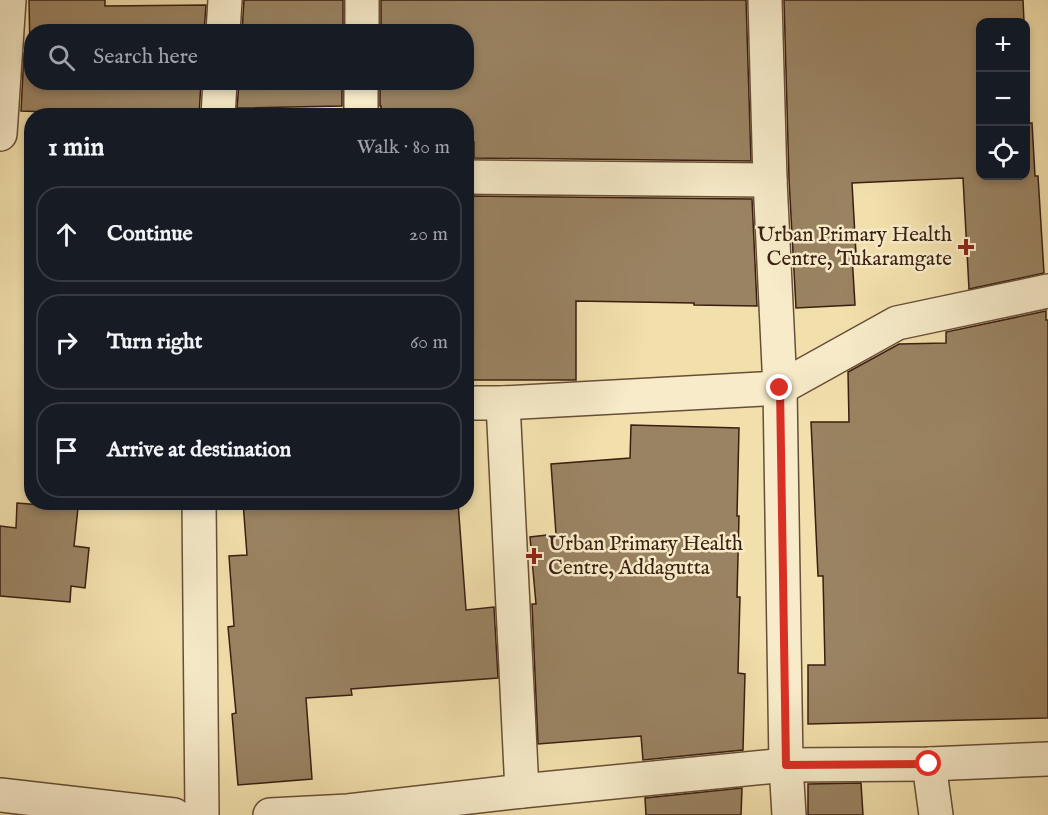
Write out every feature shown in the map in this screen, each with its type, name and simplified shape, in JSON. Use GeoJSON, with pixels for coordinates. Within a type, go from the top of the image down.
{"type":"FeatureCollection","features":[{"type":"Feature","properties":{"kind":"street"},"geometry":{"type":"LineString","coordinates":[[0,134],[9,0]]}},
{"type":"Feature","properties":{"kind":"street"},"geometry":{"type":"LineString","coordinates":[[224,24],[225,0]]}},
{"type":"Feature","properties":{"kind":"street"},"geometry":{"type":"LineString","coordinates":[[362,0],[362,24]]}},
{"type":"Feature","properties":{"kind":"street"},"geometry":{"type":"LineString","coordinates":[[765,0],[770,180],[780,388],[786,765],[789,815]]}},
{"type":"Feature","properties":{"kind":"street"},"geometry":{"type":"LineString","coordinates":[[218,108],[220,90]]}},
{"type":"Feature","properties":{"kind":"street"},"geometry":{"type":"LineString","coordinates":[[361,90],[361,108]]}},
{"type":"Feature","properties":{"kind":"street"},"geometry":{"type":"LineString","coordinates":[[474,177],[770,180]]}},
{"type":"Feature","properties":{"kind":"street"},"geometry":{"type":"LineString","coordinates":[[474,403],[780,388],[897,323],[1048,291]]}},
{"type":"Feature","properties":{"kind":"street"},"geometry":{"type":"LineString","coordinates":[[503,403],[522,791]]}},
{"type":"Feature","properties":{"kind":"street"},"geometry":{"type":"LineString","coordinates":[[199,510],[202,815]]}},
{"type":"Feature","properties":{"kind":"street"},"geometry":{"type":"LineString","coordinates":[[270,815],[348,813],[522,791],[786,765],[929,764],[1048,759]]}},
{"type":"Feature","properties":{"kind":"street"},"geometry":{"type":"LineString","coordinates":[[929,764],[936,815]]}},
{"type":"Feature","properties":{"kind":"street"},"geometry":{"type":"LineString","coordinates":[[0,795],[174,815]]}},
{"type":"Feature","properties":{"kind":"building"},"geometry":{"type":"Polygon","coordinates":[[[29,0],[105,0],[105,6],[206,5],[205,24],[29,24],[29,0]]]}},
{"type":"Feature","properties":{"kind":"building"},"geometry":{"type":"Polygon","coordinates":[[[244,0],[343,0],[343,24],[242,24],[244,0]]]}},
{"type":"Feature","properties":{"kind":"building"},"geometry":{"type":"Polygon","coordinates":[[[381,0],[746,0],[751,161],[474,158],[474,108],[381,108],[380,90],[474,90],[474,24],[381,24],[381,0]]]}},
{"type":"Feature","properties":{"kind":"building"},"geometry":{"type":"Polygon","coordinates":[[[784,0],[1023,0],[1024,18],[976,18],[976,180],[1030,180],[1030,123],[1032,123],[1044,273],[969,289],[963,178],[852,183],[856,254],[852,255],[855,305],[796,308],[789,179],[784,0]]]}},
{"type":"Feature","properties":{"kind":"building"},"geometry":{"type":"Polygon","coordinates":[[[24,53],[24,90],[201,90],[199,108],[24,108],[24,111],[21,111],[24,53]]]}},
{"type":"Feature","properties":{"kind":"building"},"geometry":{"type":"Polygon","coordinates":[[[238,90],[342,90],[342,106],[237,108],[238,90]]]}},
{"type":"Feature","properties":{"kind":"building"},"geometry":{"type":"Polygon","coordinates":[[[474,196],[752,199],[757,306],[576,301],[576,380],[474,380],[474,196]]]}},
{"type":"Feature","properties":{"kind":"building"},"geometry":{"type":"Polygon","coordinates":[[[1046,311],[1046,320],[1048,320],[1048,718],[808,724],[808,665],[825,665],[823,576],[818,576],[811,422],[849,422],[848,372],[899,344],[946,343],[946,332],[1046,311]]]}},
{"type":"Feature","properties":{"kind":"building"},"geometry":{"type":"Polygon","coordinates":[[[631,425],[739,428],[737,597],[740,597],[738,673],[745,674],[743,750],[643,760],[641,736],[538,744],[532,604],[536,604],[530,537],[556,534],[551,464],[630,458],[631,425]]]}},
{"type":"Feature","properties":{"kind":"building"},"geometry":{"type":"Polygon","coordinates":[[[17,503],[24,504],[24,510],[78,510],[74,546],[89,548],[85,588],[71,586],[70,602],[0,596],[0,526],[16,528],[17,503]]]}},
{"type":"Feature","properties":{"kind":"building"},"geometry":{"type":"Polygon","coordinates":[[[244,510],[459,510],[466,610],[494,607],[498,678],[351,689],[352,695],[306,698],[312,779],[238,785],[232,714],[236,713],[228,627],[234,626],[229,556],[247,555],[244,510]]]}},
{"type":"Feature","properties":{"kind":"building"},"geometry":{"type":"Polygon","coordinates":[[[861,783],[863,815],[808,815],[808,784],[861,783]]]}},
{"type":"Feature","properties":{"kind":"building"},"geometry":{"type":"Polygon","coordinates":[[[742,788],[741,815],[646,815],[645,798],[742,788]]]}},
{"type":"Feature","properties":{"kind":"place","name":"Urban Primary Health Centre, Tukaramgate"},"geometry":{"type":"Point","coordinates":[966,247]}},
{"type":"Feature","properties":{"kind":"place","name":"Urban Primary Health Centre, Addagutta"},"geometry":{"type":"Point","coordinates":[534,556]}},
{"type":"Feature","properties":{"kind":"route"},"geometry":{"type":"LineString","coordinates":[[780,388],[786,765],[929,764]]}}]}
